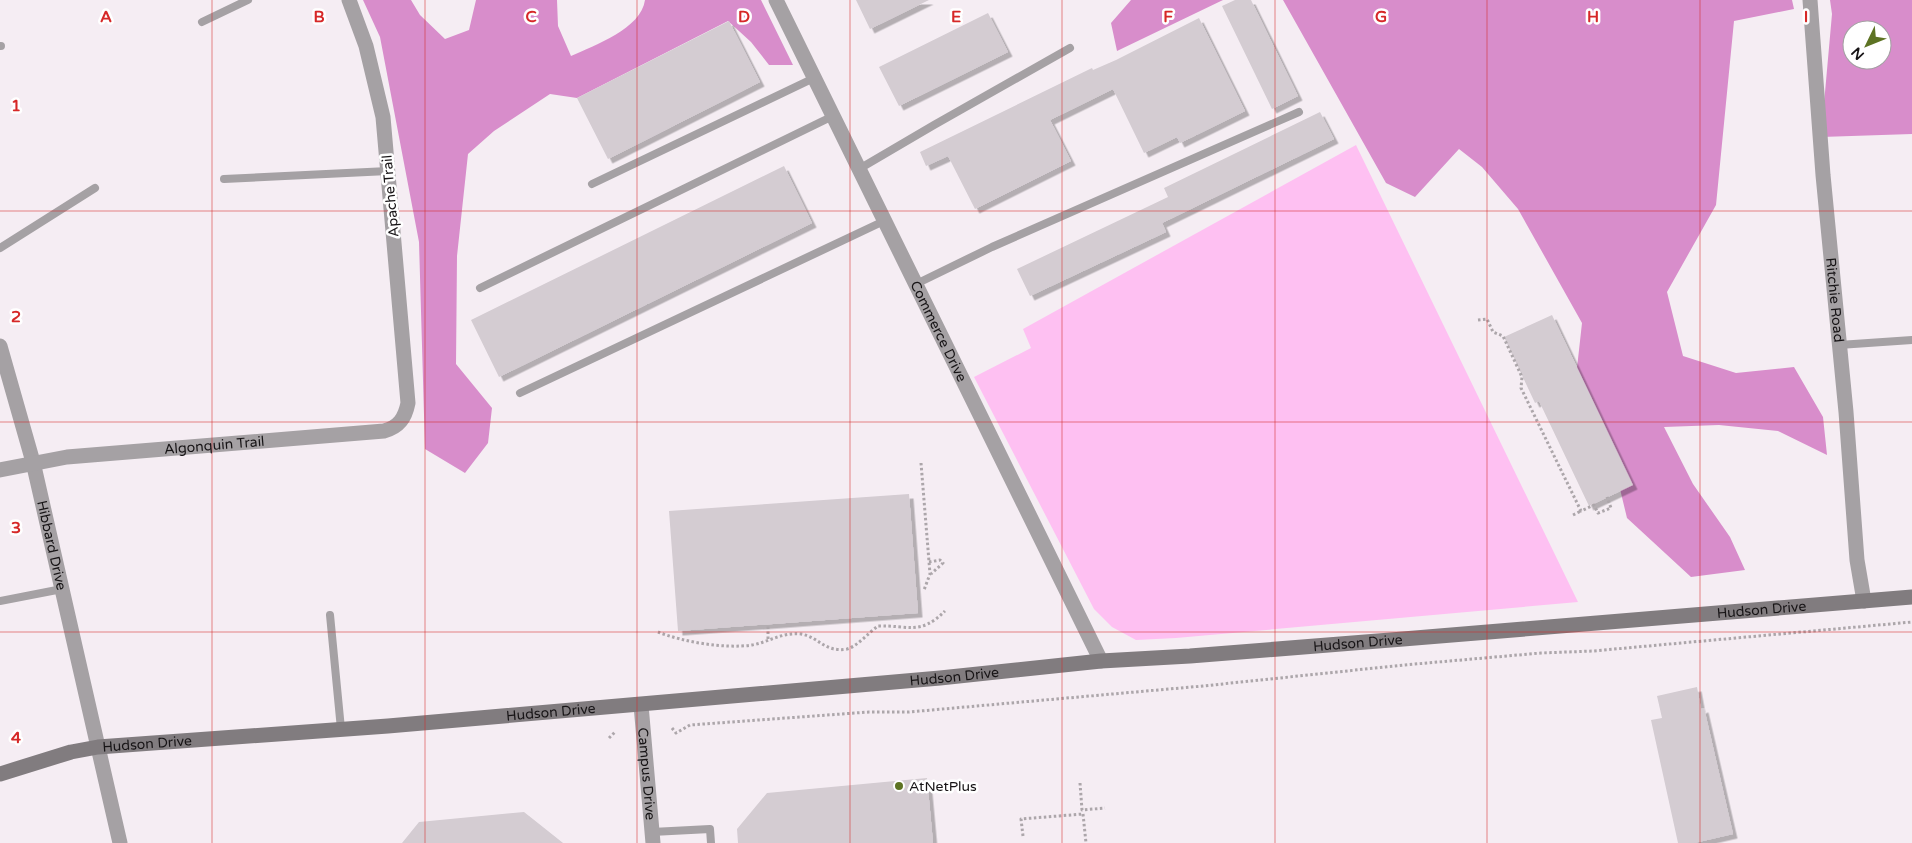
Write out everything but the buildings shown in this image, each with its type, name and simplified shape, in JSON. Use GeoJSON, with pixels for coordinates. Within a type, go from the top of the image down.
{"type":"FeatureCollection","features":[{"type":"Feature","properties":{"kind":"main road","name":"Hudson Drive"},"geometry":{"type":"LineString","coordinates":[[0,774],[71,752],[98,747],[641,705],[1101,661],[1219,654],[1912,597]]}},
{"type":"Feature","properties":{"kind":"street","name":"Apache Trail"},"geometry":{"type":"LineString","coordinates":[[349,0],[366,46],[378,91],[384,126],[408,398]]}},
{"type":"Feature","properties":{"kind":"street","name":"Commerce Drive"},"geometry":{"type":"LineString","coordinates":[[776,0],[1101,661]]}},
{"type":"Feature","properties":{"kind":"street","name":"Ritchie Road"},"geometry":{"type":"LineString","coordinates":[[1810,0],[1823,175],[1857,560],[1864,601]]}},
{"type":"Feature","properties":{"kind":"street","name":"Hibbard Drive"},"geometry":{"type":"LineString","coordinates":[[0,346],[32,462],[120,843]]}},
{"type":"Feature","properties":{"kind":"street","name":"Algonquin Trail"},"geometry":{"type":"LineString","coordinates":[[0,470],[32,462],[68,457],[384,431],[391,429],[403,419],[408,398]]}},
{"type":"Feature","properties":{"kind":"street","name":"Campus Drive"},"geometry":{"type":"LineString","coordinates":[[641,705],[653,838]]}},
{"type":"Feature","properties":{"kind":"lane"},"geometry":{"type":"LineString","coordinates":[[202,22],[248,0]]}},
{"type":"Feature","properties":{"kind":"lane"},"geometry":{"type":"LineString","coordinates":[[859,169],[1070,48]]}},
{"type":"Feature","properties":{"kind":"lane"},"geometry":{"type":"LineString","coordinates":[[592,184],[814,78]]}},
{"type":"Feature","properties":{"kind":"lane"},"geometry":{"type":"LineString","coordinates":[[916,284],[992,247],[1299,112]]}},
{"type":"Feature","properties":{"kind":"lane"},"geometry":{"type":"LineString","coordinates":[[480,288],[833,116]]}},
{"type":"Feature","properties":{"kind":"lane"},"geometry":{"type":"LineString","coordinates":[[224,179],[388,171]]}},
{"type":"Feature","properties":{"kind":"lane"},"geometry":{"type":"LineString","coordinates":[[0,248],[95,188]]}},
{"type":"Feature","properties":{"kind":"lane"},"geometry":{"type":"LineString","coordinates":[[520,393],[884,221]]}},
{"type":"Feature","properties":{"kind":"lane"},"geometry":{"type":"LineString","coordinates":[[1839,345],[1912,340]]}},
{"type":"Feature","properties":{"kind":"lane"},"geometry":{"type":"LineString","coordinates":[[0,601],[62,589]]}},
{"type":"Feature","properties":{"kind":"lane"},"geometry":{"type":"LineString","coordinates":[[330,615],[341,729]]}},
{"type":"Feature","properties":{"kind":"lane"},"geometry":{"type":"LineString","coordinates":[[653,838],[710,829],[711,843]]}},
{"type":"Feature","properties":{"kind":"path"},"geometry":{"type":"LineString","coordinates":[[1478,320],[1487,319],[1493,332],[1503,336],[1522,377],[1521,388],[1581,511]]}},
{"type":"Feature","properties":{"kind":"path"},"geometry":{"type":"LineString","coordinates":[[921,463],[930,574],[924,590]]}},
{"type":"Feature","properties":{"kind":"path"},"geometry":{"type":"LineString","coordinates":[[1573,515],[1594,505],[1598,513],[1611,508],[1607,497]]}},
{"type":"Feature","properties":{"kind":"path"},"geometry":{"type":"LineString","coordinates":[[929,562],[940,560],[943,563],[930,574]]}},
{"type":"Feature","properties":{"kind":"path"},"geometry":{"type":"LineString","coordinates":[[658,632],[670,637],[734,646],[753,645],[786,634],[802,634],[817,640],[828,648],[849,648],[878,626],[908,629],[923,626],[936,620],[945,611]]}},
{"type":"Feature","properties":{"kind":"path"},"geometry":{"type":"LineString","coordinates":[[672,728],[676,733],[690,725],[699,724],[869,712],[918,711],[1203,686],[1404,665],[1541,653],[1593,651],[1912,622]]}},
{"type":"Feature","properties":{"kind":"path"},"geometry":{"type":"LineString","coordinates":[[768,624],[768,640]]}},
{"type":"Feature","properties":{"kind":"path"},"geometry":{"type":"LineString","coordinates":[[609,738],[615,732]]}},
{"type":"Feature","properties":{"kind":"path"},"geometry":{"type":"LineString","coordinates":[[1080,784],[1086,843]]}},
{"type":"Feature","properties":{"kind":"path"},"geometry":{"type":"LineString","coordinates":[[1023,836],[1021,819],[1105,808]]}},
{"type":"Feature","properties":{"kind":"shaded area"},"geometry":{"type":"Polygon","coordinates":[[[363,0],[411,0],[420,15],[445,39],[469,30],[476,0],[557,0],[558,26],[571,56],[616,35],[626,28],[642,10],[645,0],[761,0],[793,65],[769,65],[751,42],[728,21],[577,98],[550,94],[494,131],[468,154],[457,256],[456,364],[492,408],[488,443],[465,473],[425,449],[419,242],[380,37],[363,0]]]}},
{"type":"Feature","properties":{"kind":"shaded area"},"geometry":{"type":"Polygon","coordinates":[[[1131,0],[1223,0],[1117,51],[1111,23],[1131,0]]]}},
{"type":"Feature","properties":{"kind":"shaded area"},"geometry":{"type":"Polygon","coordinates":[[[1283,0],[1792,0],[1794,9],[1734,21],[1716,205],[1667,292],[1683,356],[1736,373],[1794,367],[1823,417],[1827,455],[1778,431],[1719,425],[1664,427],[1693,484],[1730,537],[1745,570],[1691,577],[1627,518],[1605,427],[1577,368],[1582,323],[1518,209],[1482,167],[1459,149],[1415,197],[1386,183],[1283,0]]]}},
{"type":"Feature","properties":{"kind":"shaded area"},"geometry":{"type":"Polygon","coordinates":[[[1830,0],[1912,0],[1912,134],[1821,137],[1832,14],[1830,0]]]}},
{"type":"Feature","properties":{"kind":"shaded area"},"geometry":{"type":"Polygon","coordinates":[[[1356,145],[1578,602],[1136,640],[1112,627],[1094,609],[974,377],[1031,348],[1023,329],[1356,145]]]}},
{"type":"Feature","properties":{"kind":"place","name":"AtNetPlus"},"geometry":{"type":"Point","coordinates":[899,786]}}]}
